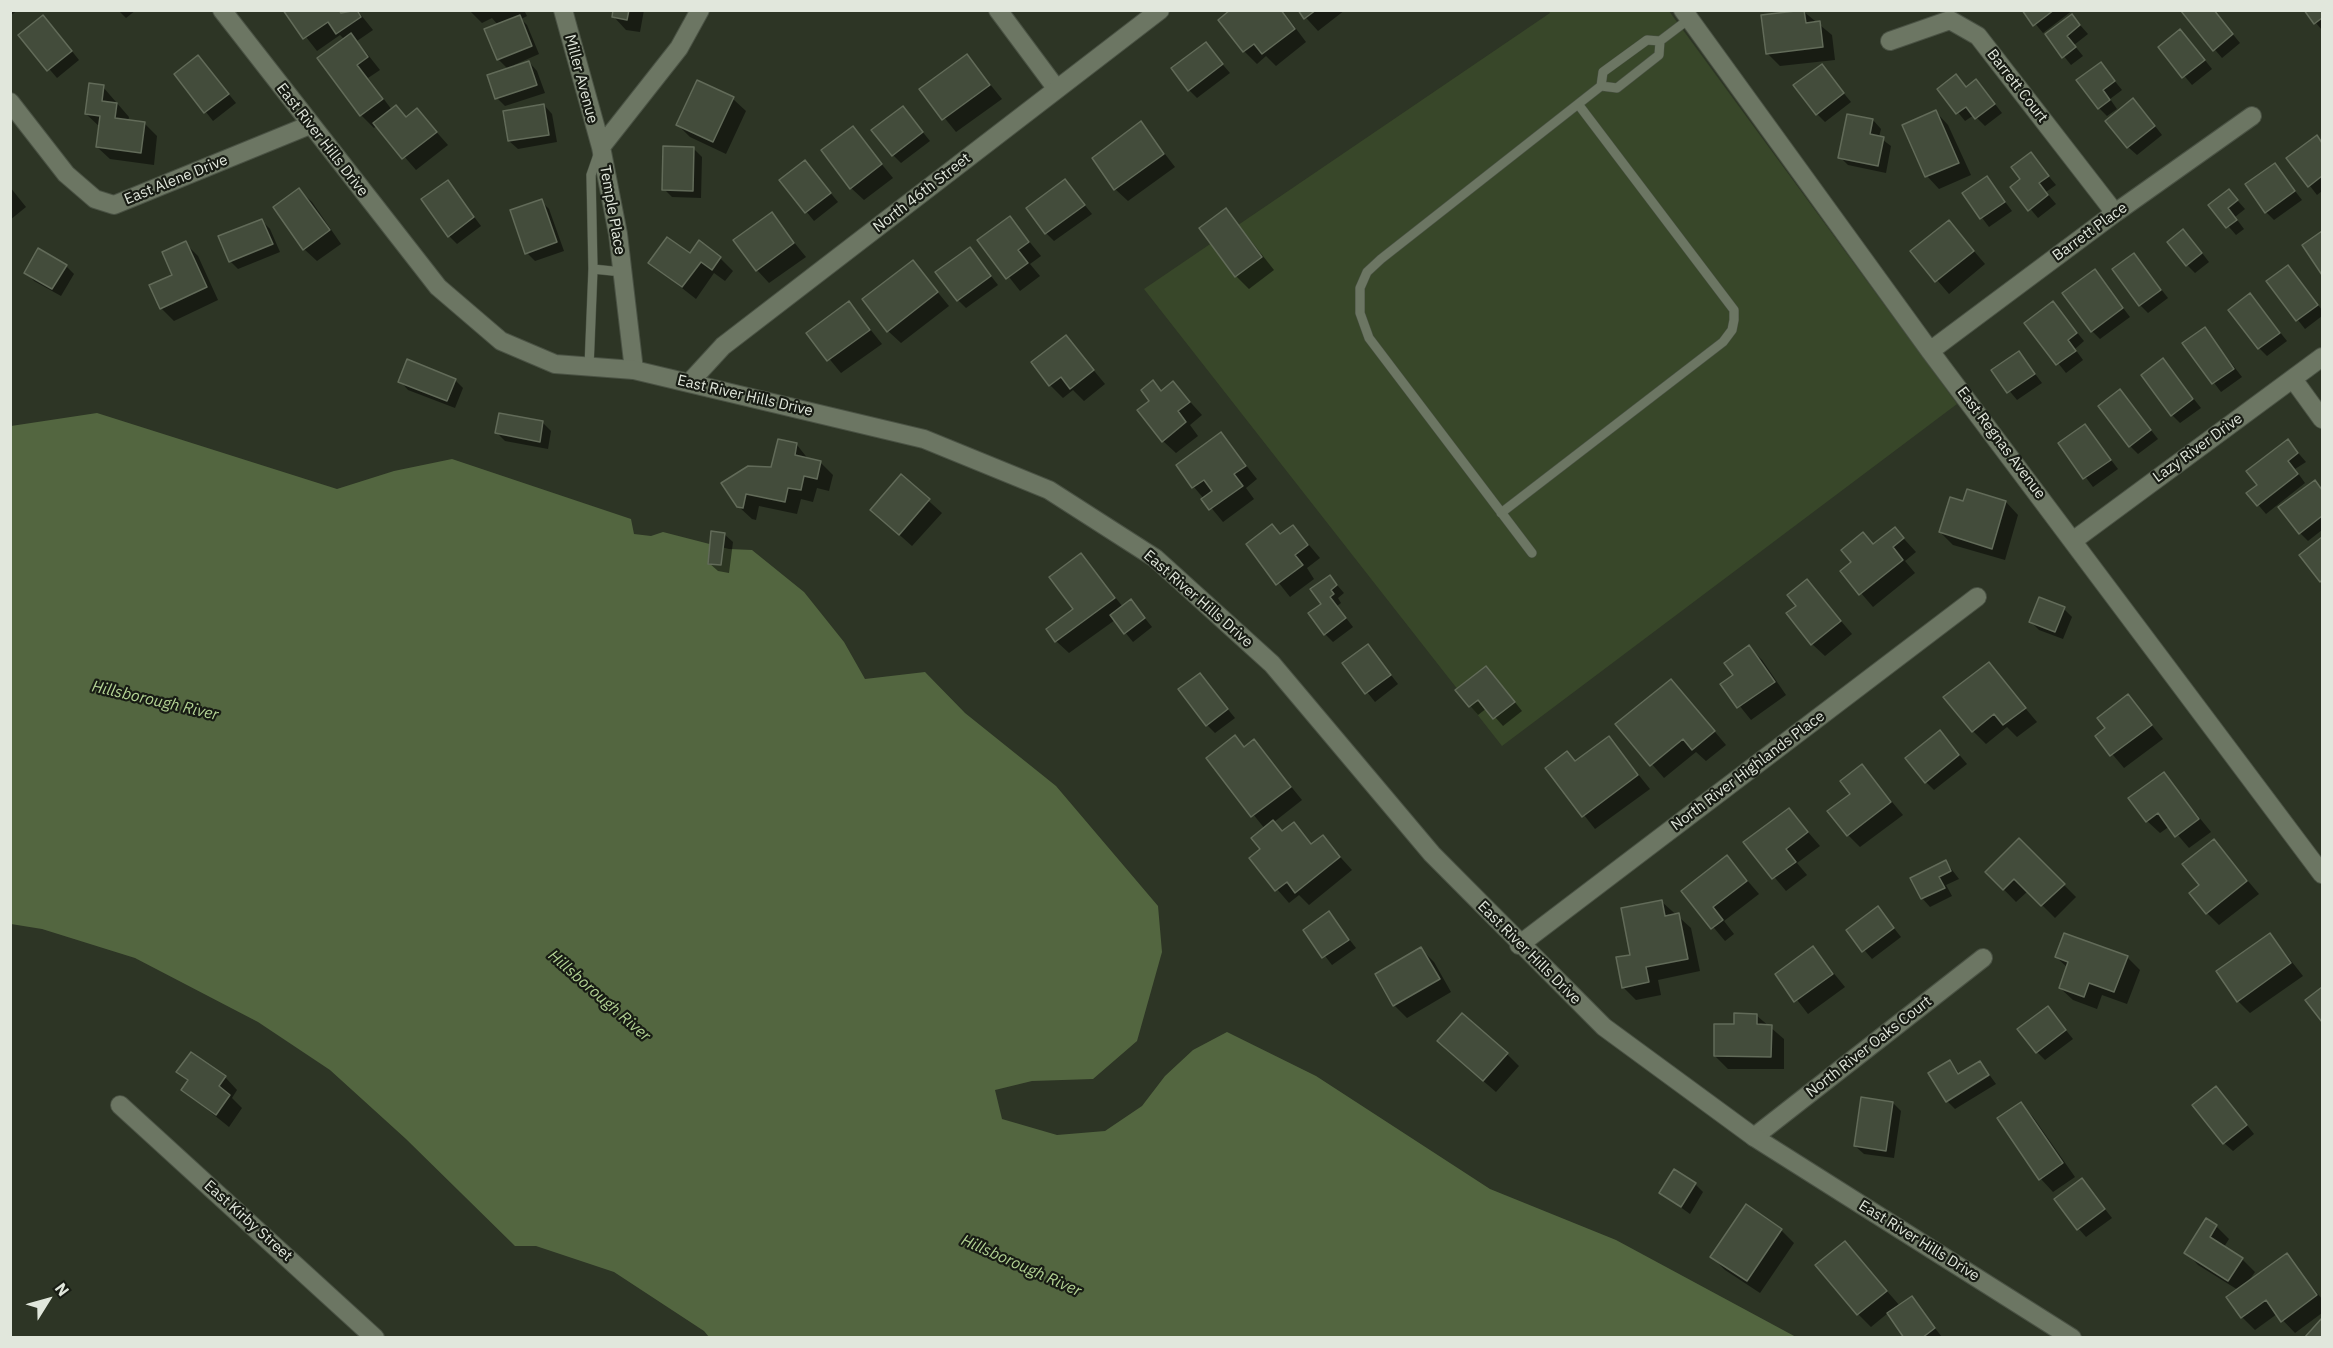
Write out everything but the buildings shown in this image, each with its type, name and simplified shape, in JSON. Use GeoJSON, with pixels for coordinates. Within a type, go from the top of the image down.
{"type":"FeatureCollection","features":[{"type":"Feature","properties":{"kind":"street","name":"East River Hills Drive"},"geometry":{"type":"LineString","coordinates":[[222,10],[438,287],[501,341],[555,364],[634,370],[924,439],[1049,490],[1155,558],[1272,664],[1432,854],[1519,945],[1604,1028],[1754,1137],[2073,1338]]}},
{"type":"Feature","properties":{"kind":"street","name":"Miller Avenue"},"geometry":{"type":"LineString","coordinates":[[563,10],[601,147]]}},
{"type":"Feature","properties":{"kind":"street","name":"Temple Place"},"geometry":{"type":"LineString","coordinates":[[634,370],[618,234],[601,147],[679,48],[700,10]]}},
{"type":"Feature","properties":{"kind":"street"},"geometry":{"type":"LineString","coordinates":[[998,10],[1056,88]]}},
{"type":"Feature","properties":{"kind":"street","name":"North 46th Street"},"geometry":{"type":"LineString","coordinates":[[689,383],[723,346],[1160,10]]}},
{"type":"Feature","properties":{"kind":"street","name":"East Regnas Avenue"},"geometry":{"type":"LineString","coordinates":[[1686,15],[1930,351],[2074,540],[2322,874]]}},
{"type":"Feature","properties":{"kind":"street","name":"Barrett Court"},"geometry":{"type":"LineString","coordinates":[[1890,41],[1950,20],[1978,36],[2115,213]]}},
{"type":"Feature","properties":{"kind":"street","name":"East Alene Drive"},"geometry":{"type":"LineString","coordinates":[[10,102],[66,174],[95,198],[114,205],[310,125]]}},
{"type":"Feature","properties":{"kind":"street","name":"Barrett Place"},"geometry":{"type":"LineString","coordinates":[[1930,351],[2115,213],[2252,116]]}},
{"type":"Feature","properties":{"kind":"street","name":"Lazy River Drive"},"geometry":{"type":"LineString","coordinates":[[2074,540],[2322,357]]}},
{"type":"Feature","properties":{"kind":"street"},"geometry":{"type":"LineString","coordinates":[[2293,379],[2322,419]]}},
{"type":"Feature","properties":{"kind":"street","name":"North River Highlands Place"},"geometry":{"type":"LineString","coordinates":[[1519,945],[1977,597]]}},
{"type":"Feature","properties":{"kind":"street","name":"North River Oaks Court"},"geometry":{"type":"LineString","coordinates":[[1754,1137],[1983,958]]}},
{"type":"Feature","properties":{"kind":"street","name":"East Kirby Street"},"geometry":{"type":"LineString","coordinates":[[120,1104],[375,1338]]}},
{"type":"Feature","properties":{"kind":"lane"},"geometry":{"type":"LineString","coordinates":[[1601,86],[1617,88],[1659,55],[1660,41],[1686,15]]}},
{"type":"Feature","properties":{"kind":"lane"},"geometry":{"type":"LineString","coordinates":[[1532,553],[1369,338],[1360,313],[1360,288],[1367,272],[1382,259],[1601,86],[1603,72],[1647,40],[1660,41]]}},
{"type":"Feature","properties":{"kind":"lane"},"geometry":{"type":"LineString","coordinates":[[1502,513],[1723,342],[1732,330],[1734,320],[1734,310],[1578,104]]}},
{"type":"Feature","properties":{"kind":"lane"},"geometry":{"type":"LineString","coordinates":[[589,367],[593,269],[591,175],[601,147]]}},
{"type":"Feature","properties":{"kind":"lane"},"geometry":{"type":"LineString","coordinates":[[593,269],[622,272]]}},
{"type":"Feature","properties":{"kind":"shaded area"},"geometry":{"type":"Polygon","coordinates":[[[1549,11],[1669,11],[1957,404],[1502,746],[1144,289],[1550,13],[1549,11]]]}},
{"type":"Feature","properties":{"kind":"water","name":"Hillsborough River"},"geometry":{"type":"Polygon","coordinates":[[[97,413],[337,489],[394,471],[452,459],[631,519],[634,534],[651,536],[663,532],[729,549],[752,550],[804,592],[844,642],[865,679],[925,672],[965,713],[1056,786],[1158,906],[1162,952],[1137,1041],[1093,1079],[1032,1081],[995,1090],[1002,1119],[1057,1135],[1105,1131],[1142,1106],[1165,1076],[1193,1050],[1227,1032],[1316,1076],[1490,1189],[1616,1240],[1796,1337],[709,1337],[704,1331],[614,1272],[536,1246],[515,1246],[406,1139],[330,1070],[258,1022],[135,958],[42,929],[11,924],[11,426],[97,413]]]}}]}
